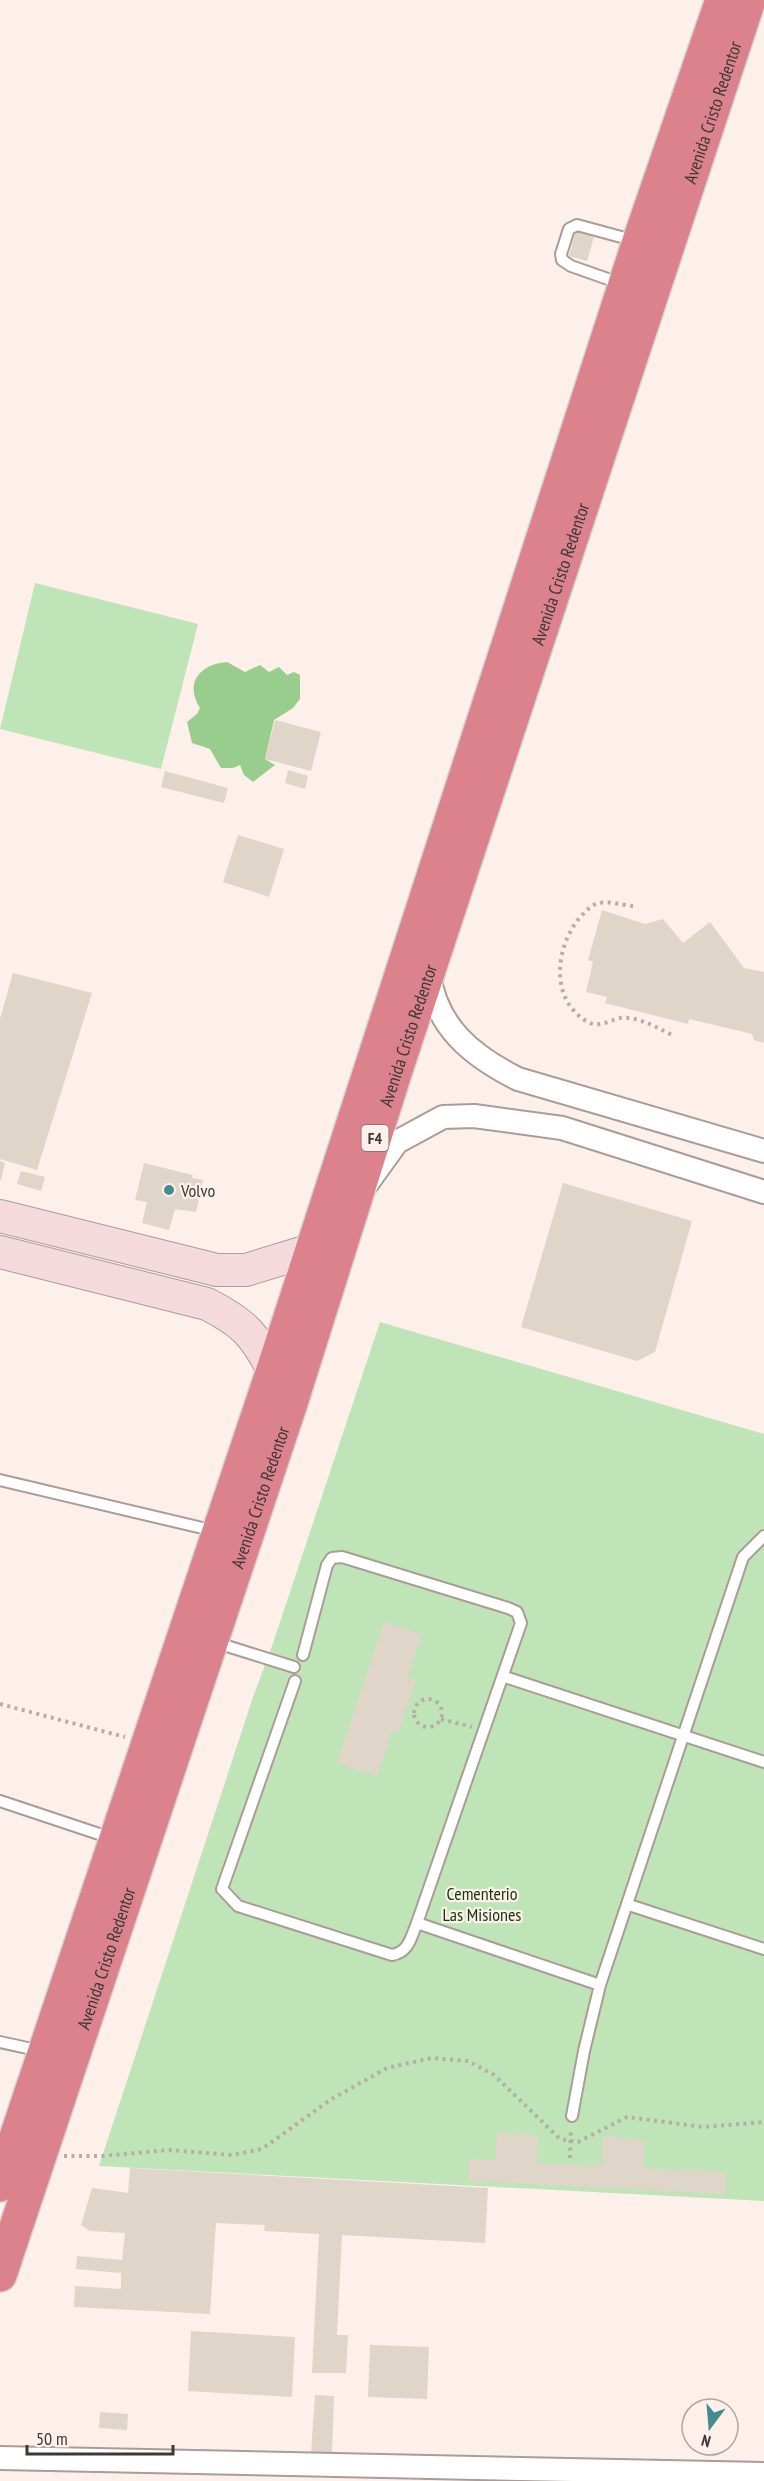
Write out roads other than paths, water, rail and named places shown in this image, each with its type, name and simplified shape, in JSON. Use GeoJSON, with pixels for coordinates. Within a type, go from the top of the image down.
{"type":"FeatureCollection","features":[{"type":"Feature","properties":{"kind":"highway","name":"Avenida Cristo Redentor"},"geometry":{"type":"LineString","coordinates":[[0,2185],[146,1742],[273,1370],[639,242],[722,0]]}},
{"type":"Feature","properties":{"kind":"highway","name":"Avenida Cristo Redentor"},"geometry":{"type":"LineString","coordinates":[[0,2275],[291,1403],[328,1280],[358,1196],[395,1072],[750,0]]}},
{"type":"Feature","properties":{"kind":"main road"},"geometry":{"type":"LineString","coordinates":[[0,1216],[217,1270],[246,1270],[311,1250]]}},
{"type":"Feature","properties":{"kind":"main road"},"geometry":{"type":"LineString","coordinates":[[0,1252],[207,1304],[236,1319],[258,1342],[273,1370]]}},
{"type":"Feature","properties":{"kind":"main road"},"geometry":{"type":"LineString","coordinates":[[207,1304],[217,1270]]}},
{"type":"Feature","properties":{"kind":"street"},"geometry":{"type":"LineString","coordinates":[[429,974],[431,988],[444,1021],[459,1040],[477,1056],[518,1079],[764,1151]]}},
{"type":"Feature","properties":{"kind":"street"},"geometry":{"type":"LineString","coordinates":[[562,1128],[582,1124],[585,1119],[585,1113],[569,1093]]}},
{"type":"Feature","properties":{"kind":"street"},"geometry":{"type":"LineString","coordinates":[[620,1144],[612,1132],[613,1124],[616,1118],[627,1111]]}},
{"type":"Feature","properties":{"kind":"street"},"geometry":{"type":"LineString","coordinates":[[358,1196],[397,1142],[443,1117],[474,1116],[562,1128],[620,1144],[764,1192]]}},
{"type":"Feature","properties":{"kind":"street"},"geometry":{"type":"LineString","coordinates":[[0,2458],[764,2474]]}},
{"type":"Feature","properties":{"kind":"lane"},"geometry":{"type":"LineString","coordinates":[[625,285],[571,266],[562,260],[561,254],[569,230],[577,225],[639,242]]}},
{"type":"Feature","properties":{"kind":"lane"},"geometry":{"type":"LineString","coordinates":[[0,1480],[218,1532]]}},
{"type":"Feature","properties":{"kind":"lane"},"geometry":{"type":"LineString","coordinates":[[572,2116],[584,2051],[600,1985],[629,1905],[743,1557],[764,1536]]}},
{"type":"Feature","properties":{"kind":"lane"},"geometry":{"type":"LineString","coordinates":[[294,1681],[222,1889],[228,1899],[238,1906],[392,1955],[401,1954],[407,1947],[417,1923],[505,1677],[521,1623],[517,1612],[342,1557],[332,1558],[327,1565],[303,1654]]}},
{"type":"Feature","properties":{"kind":"lane"},"geometry":{"type":"LineString","coordinates":[[210,1641],[294,1667]]}},
{"type":"Feature","properties":{"kind":"lane"},"geometry":{"type":"LineString","coordinates":[[505,1677],[764,1762]]}},
{"type":"Feature","properties":{"kind":"lane"},"geometry":{"type":"LineString","coordinates":[[0,1802],[114,1839]]}},
{"type":"Feature","properties":{"kind":"lane"},"geometry":{"type":"LineString","coordinates":[[629,1905],[764,1949]]}},
{"type":"Feature","properties":{"kind":"lane"},"geometry":{"type":"LineString","coordinates":[[417,1923],[600,1985]]}},
{"type":"Feature","properties":{"kind":"lane"},"geometry":{"type":"LineString","coordinates":[[0,2042],[44,2052]]}},
{"type":"Feature","properties":{"kind":"place","name":"Volvo"},"geometry":{"type":"Point","coordinates":[169,1190]}},
{"type":"Feature","properties":{"kind":"park label","name":"Cementerio Las Misiones"},"geometry":{"type":"Point","coordinates":[482,1903]}}]}
